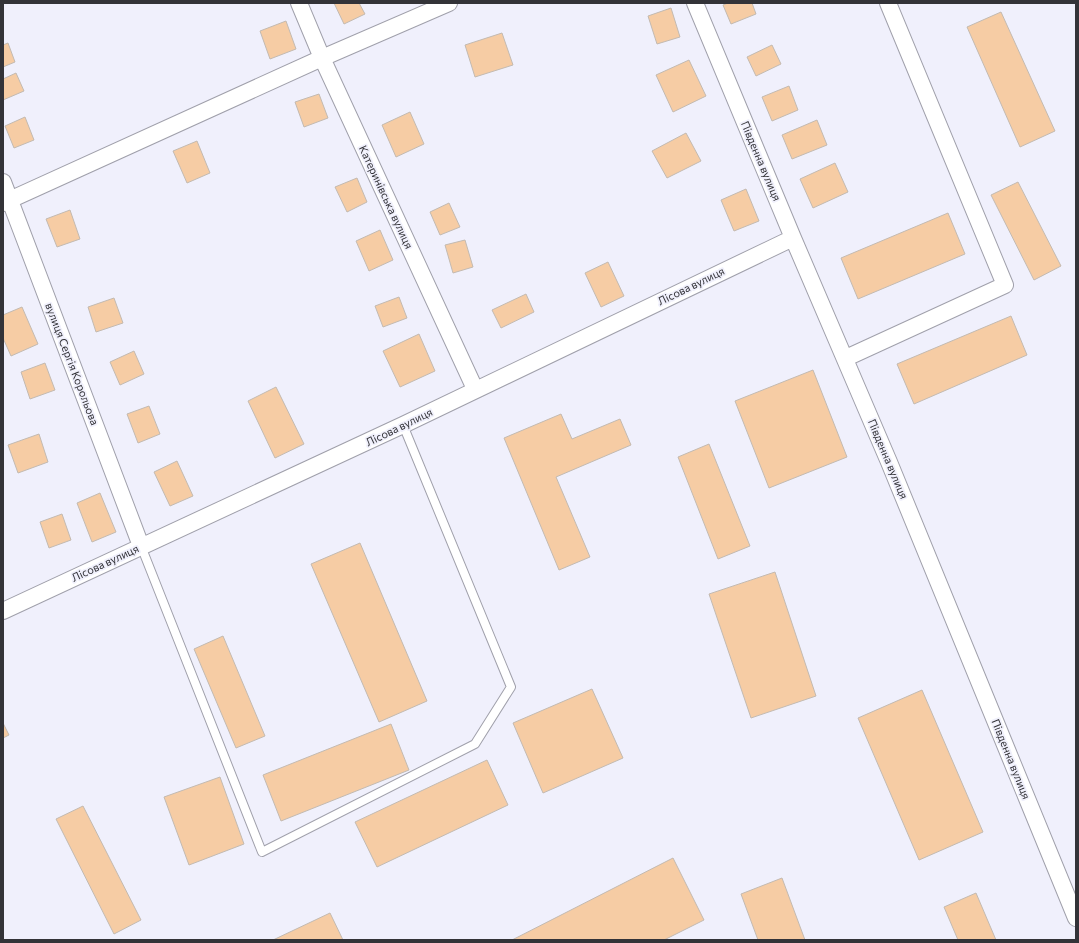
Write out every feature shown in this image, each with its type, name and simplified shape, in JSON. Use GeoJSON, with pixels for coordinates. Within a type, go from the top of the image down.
{"type":"FeatureCollection","features":[{"type":"Feature","properties":{"kind":"street","name":"Катеринівська вулиця"},"geometry":{"type":"LineString","coordinates":[[299,3],[322,58],[475,389]]}},
{"type":"Feature","properties":{"kind":"street"},"geometry":{"type":"LineString","coordinates":[[7,201],[322,58],[449,3]]}},
{"type":"Feature","properties":{"kind":"street","name":"Південна вулиця"},"geometry":{"type":"LineString","coordinates":[[696,3],[793,238],[846,358],[1076,918]]}},
{"type":"Feature","properties":{"kind":"street"},"geometry":{"type":"LineString","coordinates":[[846,358],[1005,285],[888,3]]}},
{"type":"Feature","properties":{"kind":"street","name":"вулиця Сергія Корольова"},"geometry":{"type":"LineString","coordinates":[[3,182],[7,201],[141,546]]}},
{"type":"Feature","properties":{"kind":"street","name":"Лісова вулиця"},"geometry":{"type":"LineString","coordinates":[[3,611],[403,425],[475,389],[793,238]]}},
{"type":"Feature","properties":{"kind":"lane"},"geometry":{"type":"LineString","coordinates":[[141,546],[262,852],[475,744],[511,687],[403,425]]}},
{"type":"Feature","properties":{"kind":"building"},"geometry":{"type":"Polygon","coordinates":[[[334,3],[359,3],[365,14],[344,24],[334,3]]]}},
{"type":"Feature","properties":{"kind":"building"},"geometry":{"type":"Polygon","coordinates":[[[728,3],[752,3],[756,14],[731,24],[723,5],[728,3]]]}},
{"type":"Feature","properties":{"kind":"building"},"geometry":{"type":"Polygon","coordinates":[[[671,8],[680,37],[657,44],[648,16],[671,8]]]}},
{"type":"Feature","properties":{"kind":"building"},"geometry":{"type":"Polygon","coordinates":[[[1001,12],[1055,131],[1020,147],[967,27],[1001,12]]]}},
{"type":"Feature","properties":{"kind":"building"},"geometry":{"type":"Polygon","coordinates":[[[286,21],[296,49],[270,59],[260,31],[286,21]]]}},
{"type":"Feature","properties":{"kind":"building"},"geometry":{"type":"Polygon","coordinates":[[[502,33],[513,65],[475,77],[465,45],[502,33]]]}},
{"type":"Feature","properties":{"kind":"building"},"geometry":{"type":"Polygon","coordinates":[[[8,43],[15,62],[3,67],[3,45],[8,43]]]}},
{"type":"Feature","properties":{"kind":"building"},"geometry":{"type":"Polygon","coordinates":[[[772,45],[781,64],[756,76],[747,57],[772,45]]]}},
{"type":"Feature","properties":{"kind":"building"},"geometry":{"type":"Polygon","coordinates":[[[689,60],[706,96],[673,112],[656,75],[689,60]]]}},
{"type":"Feature","properties":{"kind":"building"},"geometry":{"type":"Polygon","coordinates":[[[16,73],[24,91],[3,100],[3,79],[16,73]]]}},
{"type":"Feature","properties":{"kind":"building"},"geometry":{"type":"Polygon","coordinates":[[[789,86],[798,110],[772,121],[762,97],[789,86]]]}},
{"type":"Feature","properties":{"kind":"building"},"geometry":{"type":"Polygon","coordinates":[[[319,94],[328,118],[304,127],[295,102],[319,94]]]}},
{"type":"Feature","properties":{"kind":"building"},"geometry":{"type":"Polygon","coordinates":[[[410,112],[424,144],[396,157],[382,125],[410,112]]]}},
{"type":"Feature","properties":{"kind":"building"},"geometry":{"type":"Polygon","coordinates":[[[25,117],[34,140],[14,148],[5,126],[25,117]]]}},
{"type":"Feature","properties":{"kind":"building"},"geometry":{"type":"Polygon","coordinates":[[[817,120],[827,145],[792,159],[782,135],[817,120]]]}},
{"type":"Feature","properties":{"kind":"building"},"geometry":{"type":"Polygon","coordinates":[[[686,133],[701,161],[667,178],[652,151],[686,133]]]}},
{"type":"Feature","properties":{"kind":"building"},"geometry":{"type":"Polygon","coordinates":[[[197,141],[210,173],[187,183],[173,151],[197,141]]]}},
{"type":"Feature","properties":{"kind":"building"},"geometry":{"type":"Polygon","coordinates":[[[835,163],[848,192],[813,208],[800,179],[835,163]]]}},
{"type":"Feature","properties":{"kind":"building"},"geometry":{"type":"Polygon","coordinates":[[[357,178],[367,202],[347,212],[335,187],[357,178]]]}},
{"type":"Feature","properties":{"kind":"building"},"geometry":{"type":"Polygon","coordinates":[[[1018,182],[1061,266],[1034,280],[991,195],[1018,182]]]}},
{"type":"Feature","properties":{"kind":"building"},"geometry":{"type":"Polygon","coordinates":[[[746,189],[759,221],[734,231],[721,200],[746,189]]]}},
{"type":"Feature","properties":{"kind":"building"},"geometry":{"type":"Polygon","coordinates":[[[449,203],[460,227],[440,235],[430,212],[449,203]]]}},
{"type":"Feature","properties":{"kind":"building"},"geometry":{"type":"Polygon","coordinates":[[[70,210],[80,239],[57,247],[46,219],[70,210]]]}},
{"type":"Feature","properties":{"kind":"building"},"geometry":{"type":"Polygon","coordinates":[[[948,213],[965,254],[858,299],[841,258],[948,213]]]}},
{"type":"Feature","properties":{"kind":"building"},"geometry":{"type":"Polygon","coordinates":[[[380,230],[393,260],[369,271],[356,241],[380,230]]]}},
{"type":"Feature","properties":{"kind":"building"},"geometry":{"type":"Polygon","coordinates":[[[465,240],[473,267],[453,273],[445,245],[465,240]]]}},
{"type":"Feature","properties":{"kind":"building"},"geometry":{"type":"Polygon","coordinates":[[[608,262],[624,296],[601,307],[585,273],[608,262]]]}},
{"type":"Feature","properties":{"kind":"building"},"geometry":{"type":"Polygon","coordinates":[[[526,294],[534,312],[501,328],[492,310],[526,294]]]}},
{"type":"Feature","properties":{"kind":"building"},"geometry":{"type":"Polygon","coordinates":[[[399,297],[407,318],[383,327],[375,306],[399,297]]]}},
{"type":"Feature","properties":{"kind":"building"},"geometry":{"type":"Polygon","coordinates":[[[114,298],[123,323],[96,332],[88,307],[114,298]]]}},
{"type":"Feature","properties":{"kind":"building"},"geometry":{"type":"Polygon","coordinates":[[[22,307],[38,344],[11,356],[3,338],[3,315],[22,307]]]}},
{"type":"Feature","properties":{"kind":"building"},"geometry":{"type":"Polygon","coordinates":[[[1011,316],[1027,355],[914,404],[897,364],[1011,316]]]}},
{"type":"Feature","properties":{"kind":"building"},"geometry":{"type":"Polygon","coordinates":[[[419,334],[435,371],[400,387],[383,351],[419,334]]]}},
{"type":"Feature","properties":{"kind":"building"},"geometry":{"type":"Polygon","coordinates":[[[134,351],[144,374],[120,385],[110,362],[134,351]]]}},
{"type":"Feature","properties":{"kind":"building"},"geometry":{"type":"Polygon","coordinates":[[[45,363],[55,390],[30,399],[21,372],[45,363]]]}},
{"type":"Feature","properties":{"kind":"building"},"geometry":{"type":"Polygon","coordinates":[[[813,370],[847,457],[769,488],[735,401],[813,370]]]}},
{"type":"Feature","properties":{"kind":"building"},"geometry":{"type":"Polygon","coordinates":[[[276,387],[304,444],[275,458],[248,401],[276,387]]]}},
{"type":"Feature","properties":{"kind":"building"},"geometry":{"type":"Polygon","coordinates":[[[149,406],[160,434],[138,443],[127,414],[149,406]]]}},
{"type":"Feature","properties":{"kind":"building"},"geometry":{"type":"Polygon","coordinates":[[[561,414],[572,439],[620,419],[631,445],[556,477],[590,557],[559,570],[504,438],[561,414]]]}},
{"type":"Feature","properties":{"kind":"building"},"geometry":{"type":"Polygon","coordinates":[[[39,434],[48,462],[18,473],[8,445],[39,434]]]}},
{"type":"Feature","properties":{"kind":"building"},"geometry":{"type":"Polygon","coordinates":[[[709,444],[750,546],[718,559],[678,457],[709,444]]]}},
{"type":"Feature","properties":{"kind":"building"},"geometry":{"type":"Polygon","coordinates":[[[177,461],[193,496],[170,506],[154,472],[177,461]]]}},
{"type":"Feature","properties":{"kind":"building"},"geometry":{"type":"Polygon","coordinates":[[[100,493],[116,532],[92,542],[77,503],[100,493]]]}},
{"type":"Feature","properties":{"kind":"building"},"geometry":{"type":"Polygon","coordinates":[[[62,514],[71,540],[49,548],[40,522],[62,514]]]}},
{"type":"Feature","properties":{"kind":"building"},"geometry":{"type":"Polygon","coordinates":[[[360,543],[427,701],[379,722],[311,564],[360,543]]]}},
{"type":"Feature","properties":{"kind":"building"},"geometry":{"type":"Polygon","coordinates":[[[775,572],[816,696],[751,718],[709,594],[775,572]]]}},
{"type":"Feature","properties":{"kind":"building"},"geometry":{"type":"Polygon","coordinates":[[[223,636],[265,736],[236,748],[194,649],[223,636]]]}},
{"type":"Feature","properties":{"kind":"building"},"geometry":{"type":"Polygon","coordinates":[[[592,689],[623,758],[543,793],[513,723],[592,689]]]}},
{"type":"Feature","properties":{"kind":"building"},"geometry":{"type":"Polygon","coordinates":[[[922,690],[983,832],[919,860],[858,718],[922,690]]]}},
{"type":"Feature","properties":{"kind":"building"},"geometry":{"type":"Polygon","coordinates":[[[3,723],[9,735],[3,738],[3,723]]]}},
{"type":"Feature","properties":{"kind":"building"},"geometry":{"type":"Polygon","coordinates":[[[391,724],[409,770],[281,821],[263,775],[391,724]]]}},
{"type":"Feature","properties":{"kind":"building"},"geometry":{"type":"Polygon","coordinates":[[[487,760],[508,805],[377,867],[355,822],[487,760]]]}},
{"type":"Feature","properties":{"kind":"building"},"geometry":{"type":"Polygon","coordinates":[[[220,777],[244,844],[189,865],[164,797],[220,777]]]}},
{"type":"Feature","properties":{"kind":"building"},"geometry":{"type":"Polygon","coordinates":[[[83,806],[141,920],[114,934],[56,819],[83,806]]]}},
{"type":"Feature","properties":{"kind":"building"},"geometry":{"type":"Polygon","coordinates":[[[673,858],[704,920],[664,940],[512,940],[673,858]]]}},
{"type":"Feature","properties":{"kind":"building"},"geometry":{"type":"Polygon","coordinates":[[[782,878],[805,940],[758,940],[741,894],[782,878]]]}},
{"type":"Feature","properties":{"kind":"building"},"geometry":{"type":"Polygon","coordinates":[[[976,893],[996,940],[958,940],[944,907],[976,893]]]}},
{"type":"Feature","properties":{"kind":"building"},"geometry":{"type":"Polygon","coordinates":[[[330,913],[343,940],[273,940],[330,913]]]}}]}
